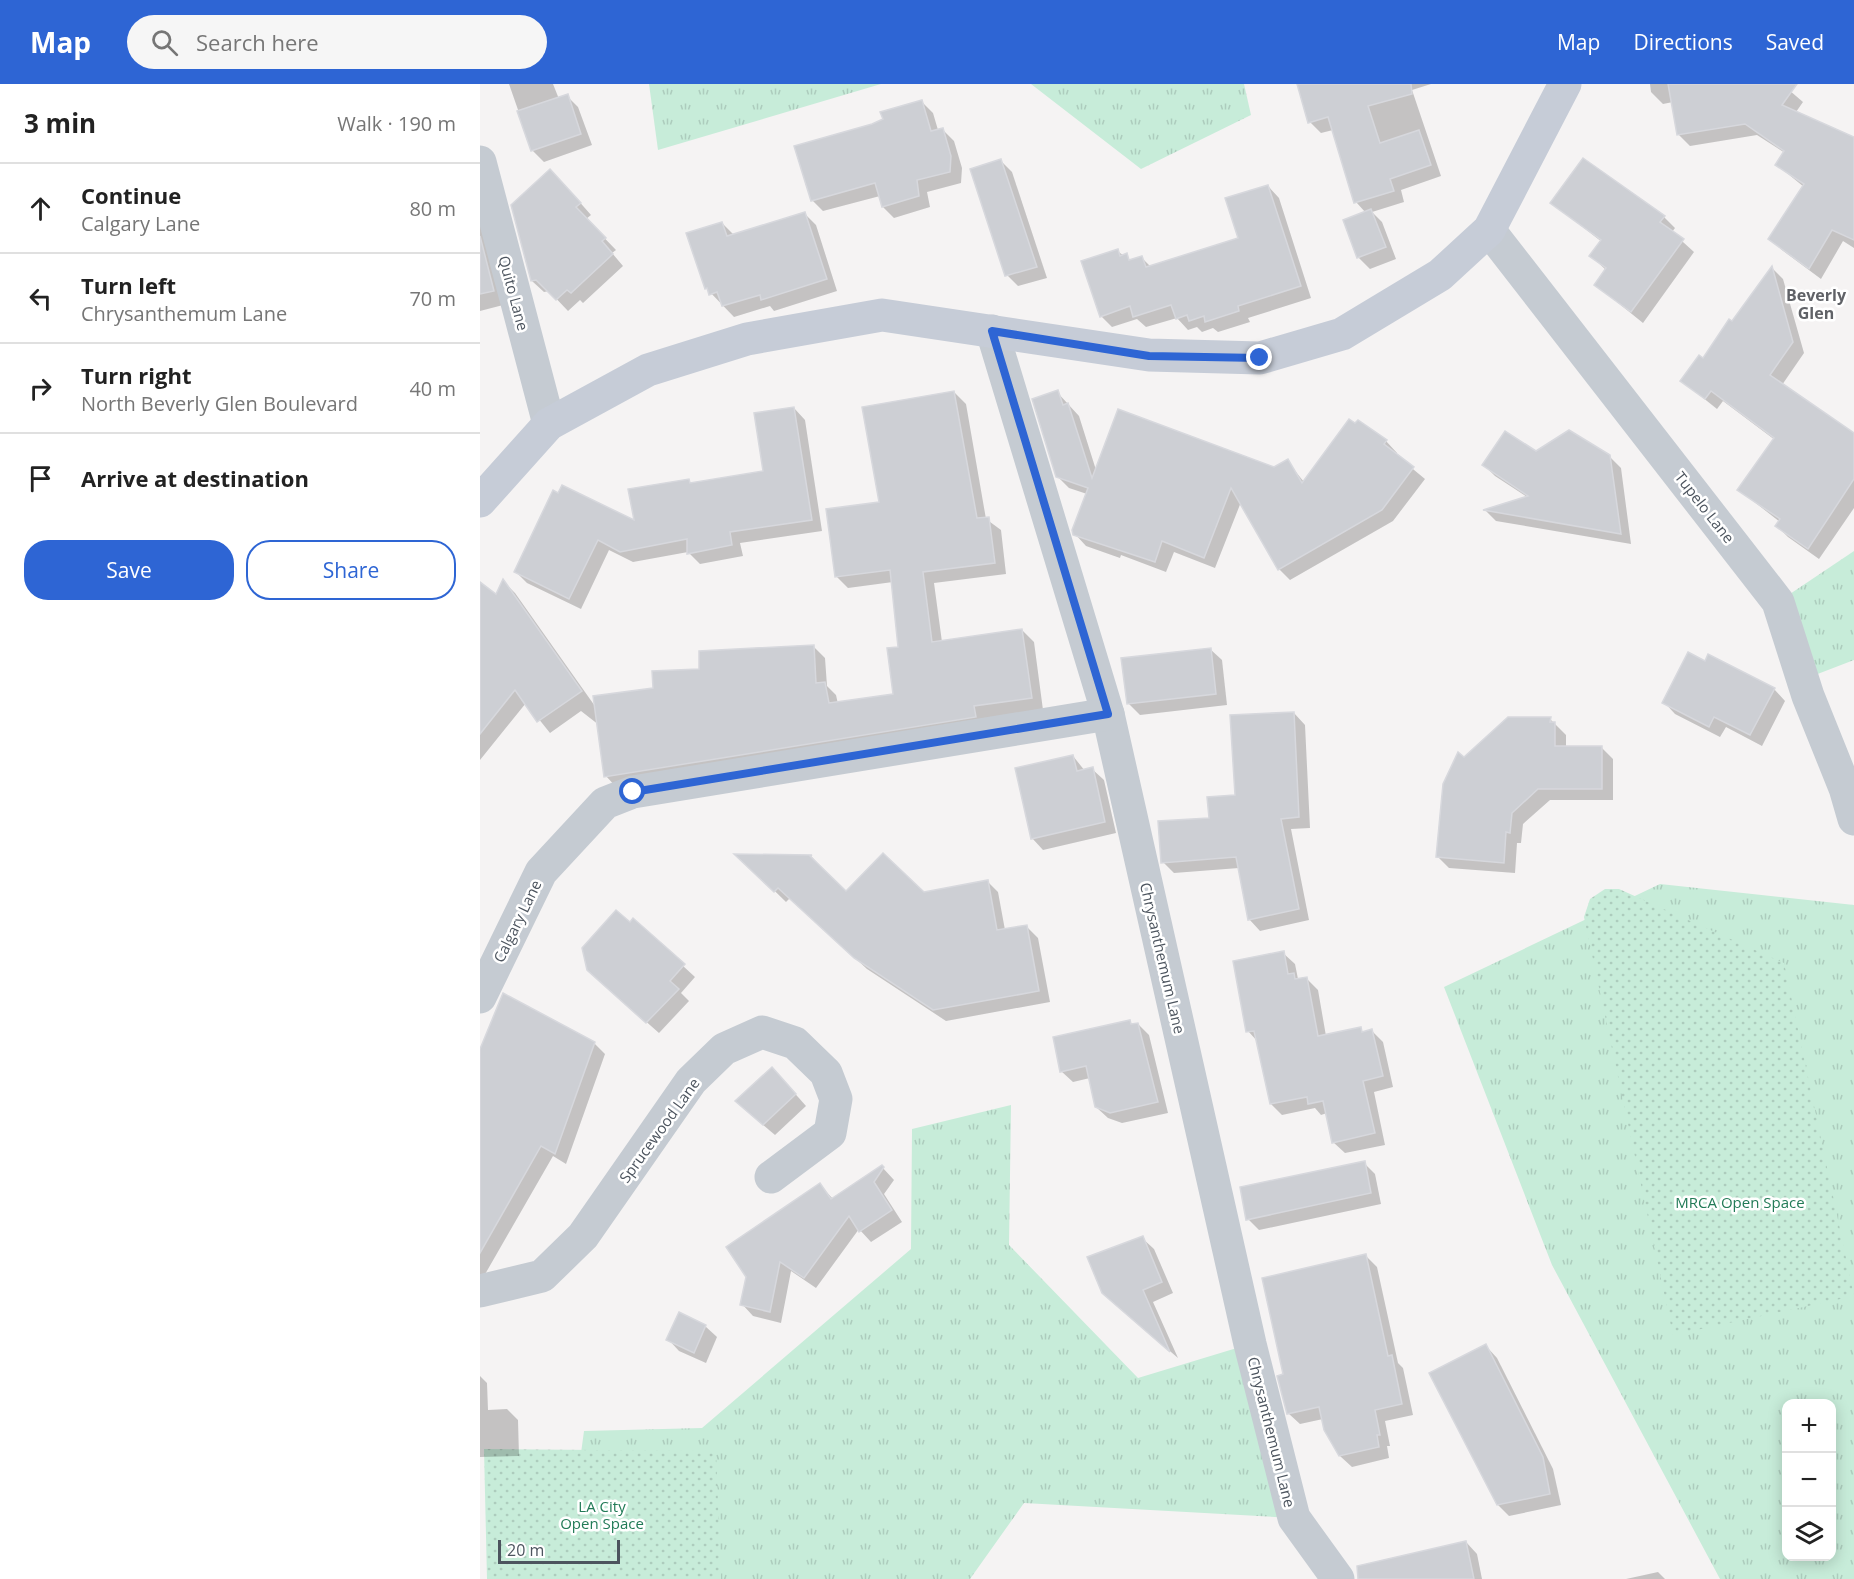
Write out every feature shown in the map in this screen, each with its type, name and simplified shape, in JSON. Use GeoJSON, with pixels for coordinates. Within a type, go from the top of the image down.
{"type":"FeatureCollection","features":[{"type":"Feature","properties":{"kind":"main road"},"geometry":{"type":"LineString","coordinates":[[480,501],[549,424],[648,370],[747,339],[882,315],[1149,356],[1260,358],[1342,334],[1440,275],[1489,230],[1565,84]]}},
{"type":"Feature","properties":{"kind":"street","name":"Quito Lane"},"geometry":{"type":"LineString","coordinates":[[480,162],[549,424]]}},
{"type":"Feature","properties":{"kind":"street","name":"Tupelo Lane"},"geometry":{"type":"LineString","coordinates":[[1489,230],[1778,602],[1808,696],[1845,788],[1854,819]]}},
{"type":"Feature","properties":{"kind":"street","name":"Chrysanthemum Lane"},"geometry":{"type":"LineString","coordinates":[[992,331],[1108,714],[1274,1445],[1294,1518],[1338,1579]]}},
{"type":"Feature","properties":{"kind":"street","name":"Calgary Lane"},"geometry":{"type":"LineString","coordinates":[[480,996],[541,872],[605,803],[633,792],[1108,714]]}},
{"type":"Feature","properties":{"kind":"street","name":"Sprucewood Lane"},"geometry":{"type":"LineString","coordinates":[[480,1291],[542,1276],[583,1236],[691,1081],[724,1049],[762,1032],[795,1043],[826,1073],[836,1100],[830,1133],[771,1177]]}},
{"type":"Feature","properties":{"kind":"green space"},"geometry":{"type":"Polygon","coordinates":[[[649,84],[881,84],[658,150],[649,84]]]}},
{"type":"Feature","properties":{"kind":"green space"},"geometry":{"type":"Polygon","coordinates":[[[1031,84],[1244,84],[1251,115],[1141,169],[1031,84]]]}},
{"type":"Feature","properties":{"kind":"green space"},"geometry":{"type":"Polygon","coordinates":[[[1854,551],[1854,660],[1802,680],[1778,602],[1854,551]]]}},
{"type":"Feature","properties":{"kind":"green space"},"geometry":{"type":"Polygon","coordinates":[[[1660,884],[1854,905],[1854,1579],[1720,1579],[1552,1265],[1444,987],[1660,884]]]}},
{"type":"Feature","properties":{"kind":"green space","name":"MRCA Open Space"},"geometry":{"type":"Polygon","coordinates":[[[1605,889],[1619,889],[1784,963],[1854,1296],[1673,1335],[1584,917],[1590,899],[1605,889]]]}},
{"type":"Feature","properties":{"kind":"green space"},"geometry":{"type":"Polygon","coordinates":[[[1011,1105],[1009,1245],[1138,1378],[1250,1344],[1294,1518],[1024,1503],[970,1579],[564,1579],[584,1431],[702,1428],[911,1249],[912,1129],[1011,1105]]]}},
{"type":"Feature","properties":{"kind":"green space","name":"LA City Open Space"},"geometry":{"type":"Polygon","coordinates":[[[484,1449],[716,1451],[721,1579],[487,1579],[484,1449]]]}},
{"type":"Feature","properties":{"kind":"building"},"geometry":{"type":"Polygon","coordinates":[[[1297,84],[1411,84],[1412,94],[1368,106],[1380,143],[1419,130],[1431,165],[1390,179],[1394,191],[1354,203],[1328,117],[1308,123],[1297,84]]]}},
{"type":"Feature","properties":{"kind":"building"},"geometry":{"type":"Polygon","coordinates":[[[1668,84],[1797,84],[1782,105],[1854,137],[1854,240],[1832,230],[1809,269],[1768,239],[1804,184],[1775,165],[1784,151],[1745,124],[1677,135],[1668,84]]]}},
{"type":"Feature","properties":{"kind":"building"},"geometry":{"type":"Polygon","coordinates":[[[568,94],[581,134],[531,151],[517,111],[568,94]]]}},
{"type":"Feature","properties":{"kind":"building"},"geometry":{"type":"Polygon","coordinates":[[[922,100],[931,131],[943,128],[951,156],[950,172],[917,180],[919,196],[882,207],[875,183],[811,201],[794,146],[872,124],[883,119],[880,112],[922,100]]]}},
{"type":"Feature","properties":{"kind":"building"},"geometry":{"type":"Polygon","coordinates":[[[1583,158],[1665,216],[1660,222],[1684,239],[1631,312],[1594,285],[1606,268],[1589,256],[1601,240],[1550,203],[1583,158]]]}},
{"type":"Feature","properties":{"kind":"building"},"geometry":{"type":"Polygon","coordinates":[[[1001,159],[1037,267],[1005,276],[970,169],[1001,159]]]}},
{"type":"Feature","properties":{"kind":"building"},"geometry":{"type":"Polygon","coordinates":[[[550,169],[581,203],[576,207],[606,238],[602,241],[613,254],[571,293],[567,290],[556,300],[536,280],[531,281],[511,205],[550,169]]]}},
{"type":"Feature","properties":{"kind":"building"},"geometry":{"type":"Polygon","coordinates":[[[1268,185],[1301,286],[1238,306],[1239,311],[1205,322],[1204,316],[1189,321],[1187,315],[1176,319],[1171,305],[1133,317],[1130,306],[1100,317],[1081,261],[1118,249],[1120,256],[1127,253],[1129,260],[1142,256],[1146,267],[1238,238],[1225,198],[1268,185]]]}},
{"type":"Feature","properties":{"kind":"building"},"geometry":{"type":"Polygon","coordinates":[[[1371,209],[1386,247],[1357,258],[1343,220],[1371,209]]]}},
{"type":"Feature","properties":{"kind":"building"},"geometry":{"type":"Polygon","coordinates":[[[805,212],[827,279],[761,300],[760,295],[722,306],[717,292],[709,295],[686,233],[722,222],[727,236],[805,212]]]}},
{"type":"Feature","properties":{"kind":"building"},"geometry":{"type":"Polygon","coordinates":[[[480,236],[494,291],[480,294],[480,236]]]}},
{"type":"Feature","properties":{"kind":"building"},"geometry":{"type":"Polygon","coordinates":[[[1772,266],[1793,342],[1770,375],[1854,433],[1854,479],[1808,549],[1775,526],[1780,519],[1737,490],[1774,438],[1711,391],[1705,399],[1680,381],[1699,355],[1703,358],[1729,319],[1732,321],[1772,266]]]}},
{"type":"Feature","properties":{"kind":"building"},"geometry":{"type":"Polygon","coordinates":[[[1058,390],[1063,405],[1068,403],[1092,478],[1118,409],[1274,467],[1288,459],[1302,483],[1349,419],[1355,423],[1358,420],[1387,440],[1384,444],[1414,467],[1382,510],[1278,570],[1231,488],[1204,558],[1162,541],[1155,562],[1073,535],[1072,530],[1088,488],[1056,477],[1032,399],[1058,390]]]}},
{"type":"Feature","properties":{"kind":"building"},"geometry":{"type":"Polygon","coordinates":[[[954,391],[977,518],[989,517],[995,563],[923,572],[932,642],[1022,629],[1032,698],[974,706],[976,717],[604,777],[593,696],[653,688],[652,671],[699,669],[699,651],[814,645],[816,683],[825,682],[829,703],[893,694],[887,648],[898,647],[890,570],[835,577],[826,509],[879,502],[862,407],[954,391]]]}},
{"type":"Feature","properties":{"kind":"building"},"geometry":{"type":"Polygon","coordinates":[[[794,407],[812,520],[730,532],[732,545],[687,554],[687,539],[620,552],[598,540],[569,599],[514,572],[553,490],[558,493],[562,485],[634,520],[628,489],[689,479],[690,483],[763,471],[754,413],[794,407]]]}},
{"type":"Feature","properties":{"kind":"building"},"geometry":{"type":"Polygon","coordinates":[[[1569,430],[1610,455],[1621,534],[1483,510],[1528,496],[1482,465],[1505,431],[1536,451],[1569,430]]]}},
{"type":"Feature","properties":{"kind":"building"},"geometry":{"type":"Polygon","coordinates":[[[503,579],[582,691],[537,722],[515,690],[480,734],[480,582],[496,594],[503,579]]]}},
{"type":"Feature","properties":{"kind":"building"},"geometry":{"type":"Polygon","coordinates":[[[1211,648],[1216,694],[1127,704],[1121,658],[1211,648]]]}},
{"type":"Feature","properties":{"kind":"building"},"geometry":{"type":"Polygon","coordinates":[[[1688,652],[1705,661],[1708,654],[1775,688],[1750,735],[1714,717],[1709,727],[1662,703],[1688,652]]]}},
{"type":"Feature","properties":{"kind":"building"},"geometry":{"type":"Polygon","coordinates":[[[1294,712],[1299,817],[1281,819],[1299,909],[1248,920],[1236,857],[1161,863],[1158,821],[1209,818],[1207,797],[1235,795],[1230,715],[1294,712]]]}},
{"type":"Feature","properties":{"kind":"building"},"geometry":{"type":"Polygon","coordinates":[[[1508,717],[1551,717],[1550,722],[1555,722],[1555,746],[1602,746],[1602,789],[1538,789],[1512,813],[1510,833],[1506,832],[1504,863],[1436,857],[1443,784],[1458,752],[1464,757],[1508,717]]]}},
{"type":"Feature","properties":{"kind":"building"},"geometry":{"type":"Polygon","coordinates":[[[1073,755],[1077,771],[1093,767],[1105,822],[1031,839],[1015,768],[1073,755]]]}},
{"type":"Feature","properties":{"kind":"building"},"geometry":{"type":"Polygon","coordinates":[[[883,853],[924,892],[988,880],[997,930],[1027,925],[1039,991],[933,1010],[854,958],[778,888],[774,892],[734,854],[812,855],[810,856],[846,891],[883,853]]]}},
{"type":"Feature","properties":{"kind":"building"},"geometry":{"type":"Polygon","coordinates":[[[616,910],[630,922],[633,918],[685,964],[670,981],[679,989],[646,1023],[587,970],[582,948],[616,910]]]}},
{"type":"Feature","properties":{"kind":"building"},"geometry":{"type":"Polygon","coordinates":[[[1284,951],[1288,974],[1294,973],[1295,979],[1307,977],[1318,1036],[1361,1027],[1362,1032],[1372,1029],[1383,1076],[1363,1081],[1375,1133],[1332,1143],[1323,1101],[1308,1104],[1307,1097],[1270,1104],[1254,1031],[1246,1032],[1233,961],[1284,951]]]}},
{"type":"Feature","properties":{"kind":"building"},"geometry":{"type":"Polygon","coordinates":[[[503,993],[595,1042],[555,1154],[541,1146],[480,1253],[480,1049],[503,993]]]}},
{"type":"Feature","properties":{"kind":"building"},"geometry":{"type":"Polygon","coordinates":[[[1130,1020],[1131,1024],[1138,1023],[1158,1102],[1110,1113],[1095,1107],[1086,1066],[1060,1072],[1053,1037],[1130,1020]]]}},
{"type":"Feature","properties":{"kind":"building"},"geometry":{"type":"Polygon","coordinates":[[[772,1067],[796,1094],[763,1125],[735,1101],[772,1067]]]}},
{"type":"Feature","properties":{"kind":"building"},"geometry":{"type":"Polygon","coordinates":[[[1365,1161],[1371,1193],[1246,1220],[1240,1187],[1365,1161]]]}},
{"type":"Feature","properties":{"kind":"building"},"geometry":{"type":"Polygon","coordinates":[[[882,1165],[884,1167],[874,1182],[892,1210],[859,1232],[849,1216],[804,1278],[780,1262],[770,1312],[740,1305],[746,1277],[726,1247],[820,1183],[831,1199],[882,1165]]]}},
{"type":"Feature","properties":{"kind":"building"},"geometry":{"type":"Polygon","coordinates":[[[1143,1236],[1162,1282],[1143,1290],[1170,1352],[1102,1293],[1087,1257],[1143,1236]]]}},
{"type":"Feature","properties":{"kind":"building"},"geometry":{"type":"Polygon","coordinates":[[[1366,1254],[1388,1356],[1392,1355],[1402,1404],[1375,1410],[1380,1435],[1377,1435],[1379,1447],[1339,1456],[1324,1430],[1319,1407],[1287,1414],[1277,1376],[1283,1374],[1262,1278],[1366,1254]]]}},
{"type":"Feature","properties":{"kind":"building"},"geometry":{"type":"Polygon","coordinates":[[[679,1312],[706,1325],[694,1353],[666,1340],[679,1312]]]}},
{"type":"Feature","properties":{"kind":"building"},"geometry":{"type":"Polygon","coordinates":[[[1486,1344],[1543,1457],[1550,1494],[1497,1505],[1429,1373],[1486,1344]]]}},
{"type":"Feature","properties":{"kind":"building"},"geometry":{"type":"Polygon","coordinates":[[[1466,1541],[1474,1579],[1358,1579],[1357,1566],[1466,1541]]]}},
{"type":"Feature","properties":{"kind":"district","name":"Beverly Glen"},"geometry":{"type":"Point","coordinates":[1816,304]}},
{"type":"Feature","properties":{"kind":"route"},"geometry":{"type":"LineString","coordinates":[[633,792],[1108,714],[992,331],[1149,356],[1260,358]]}}]}
